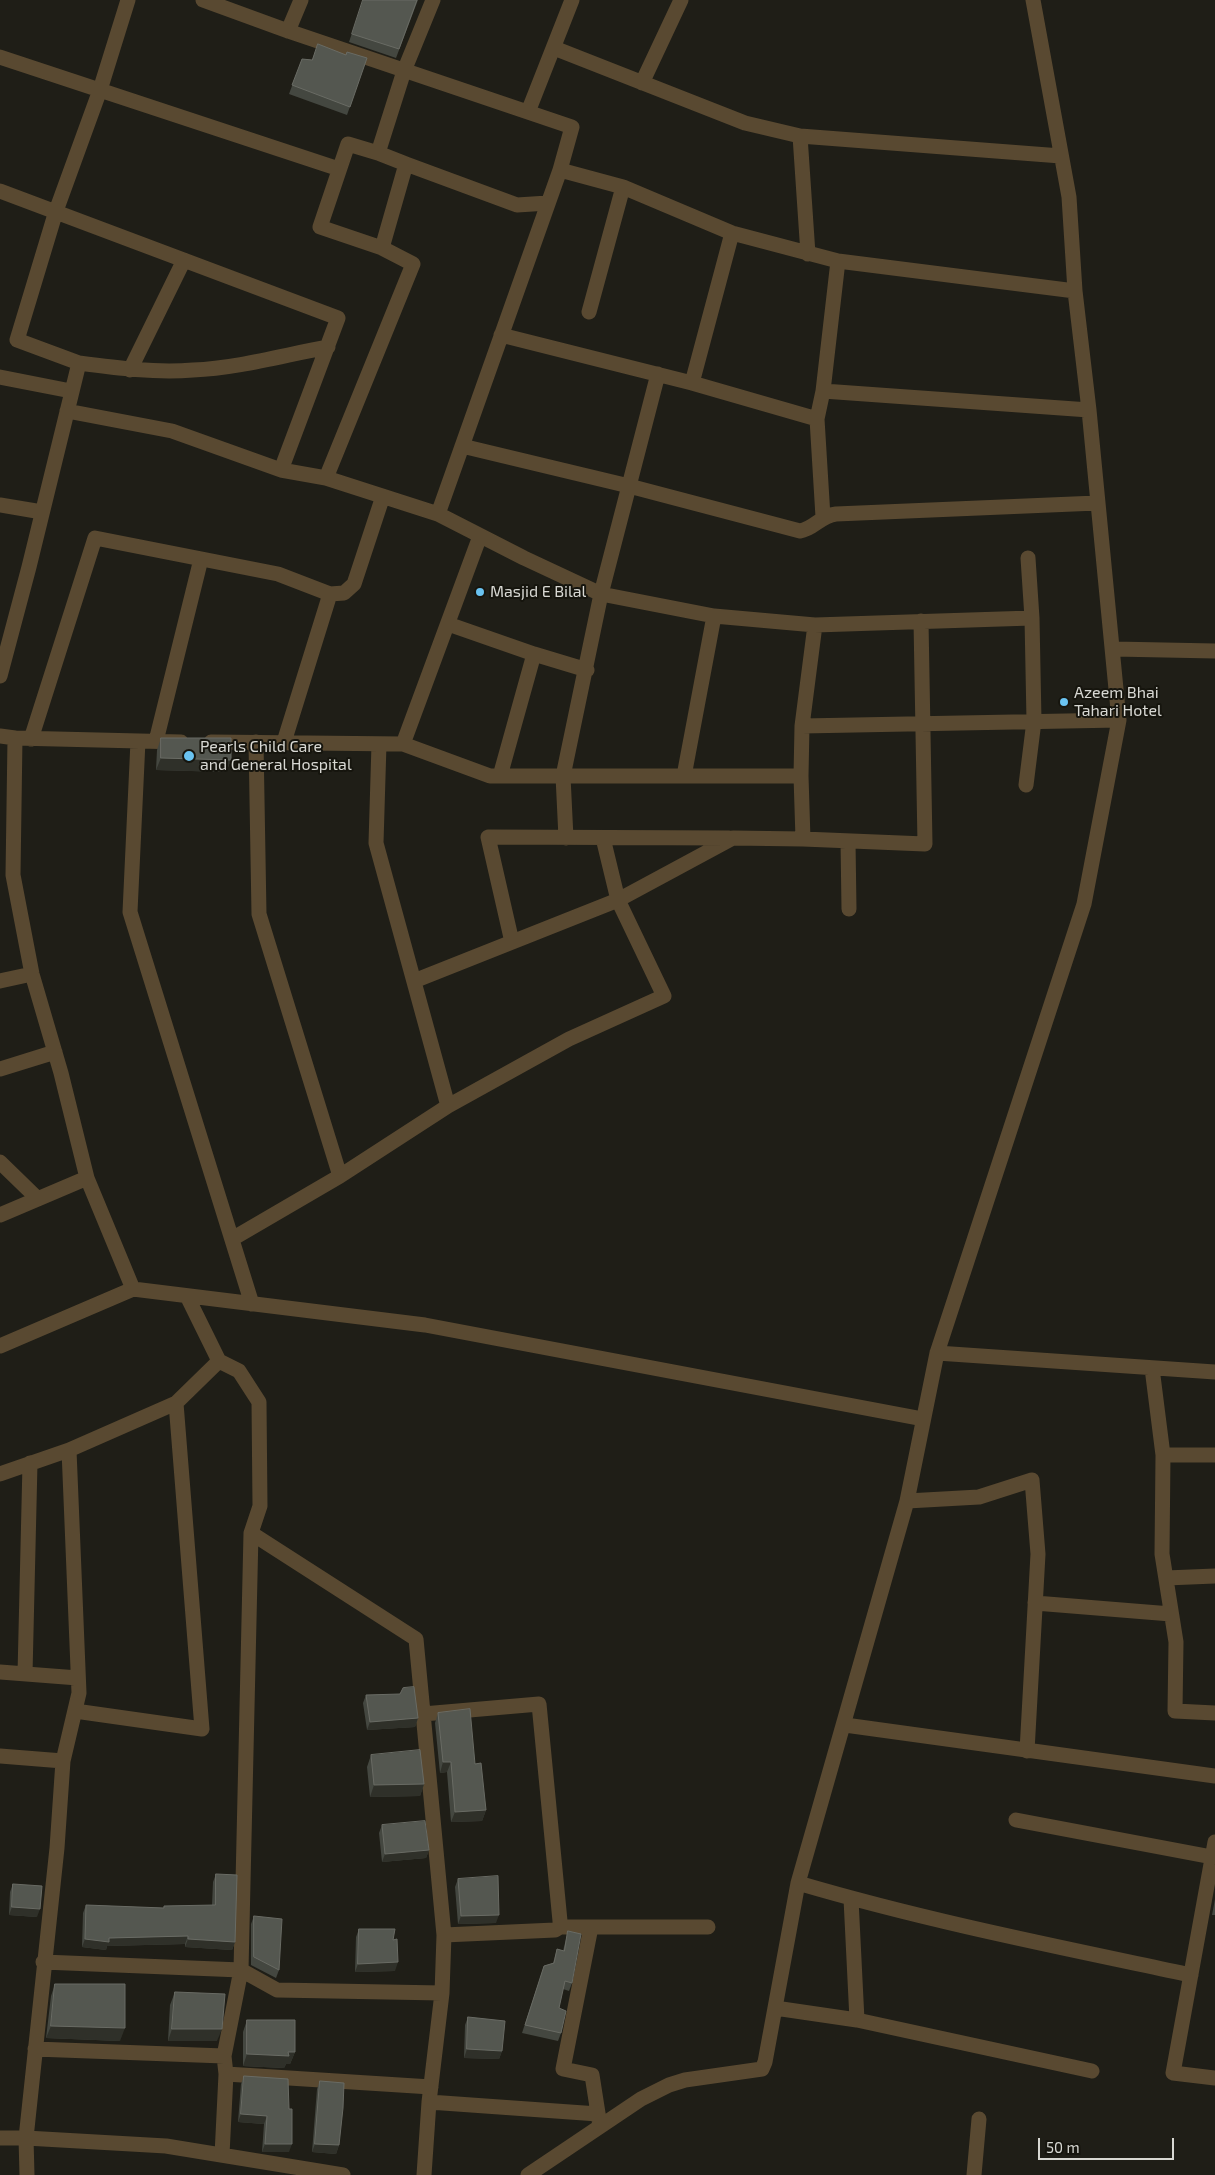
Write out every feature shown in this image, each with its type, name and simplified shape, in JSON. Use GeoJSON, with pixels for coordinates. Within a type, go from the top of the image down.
{"type":"FeatureCollection","features":[{"type":"Feature","properties":{"kind":"street"},"geometry":{"type":"LineString","coordinates":[[128,0],[100,90],[56,211],[17,340],[79,363],[130,370],[204,369],[328,346]]}},
{"type":"Feature","properties":{"kind":"street"},"geometry":{"type":"LineString","coordinates":[[202,0],[404,71],[572,127],[560,170],[438,514]]}},
{"type":"Feature","properties":{"kind":"street"},"geometry":{"type":"LineString","coordinates":[[288,31],[301,0]]}},
{"type":"Feature","properties":{"kind":"street"},"geometry":{"type":"LineString","coordinates":[[378,153],[404,71],[433,0]]}},
{"type":"Feature","properties":{"kind":"street"},"geometry":{"type":"LineString","coordinates":[[528,112],[572,0]]}},
{"type":"Feature","properties":{"kind":"street"},"geometry":{"type":"LineString","coordinates":[[642,83],[681,0]]}},
{"type":"Feature","properties":{"kind":"street"},"geometry":{"type":"LineString","coordinates":[[528,2175],[599,2120],[669,2085],[685,2080],[762,2069],[798,1883],[907,1501],[937,1353],[1084,904],[1119,720],[1114,649],[1097,503],[1089,410],[1074,291],[1069,197],[1033,0]]}},
{"type":"Feature","properties":{"kind":"street"},"geometry":{"type":"LineString","coordinates":[[554,48],[745,123],[800,136],[1061,156]]}},
{"type":"Feature","properties":{"kind":"street"},"geometry":{"type":"LineString","coordinates":[[0,57],[339,169]]}},
{"type":"Feature","properties":{"kind":"street"},"geometry":{"type":"LineString","coordinates":[[800,136],[808,254]]}},
{"type":"Feature","properties":{"kind":"street"},"geometry":{"type":"LineString","coordinates":[[326,478],[413,264],[382,248],[320,227],[348,144],[378,153],[517,205],[548,203]]}},
{"type":"Feature","properties":{"kind":"street"},"geometry":{"type":"LineString","coordinates":[[382,248],[406,164]]}},
{"type":"Feature","properties":{"kind":"street"},"geometry":{"type":"LineString","coordinates":[[560,170],[623,187],[732,233],[808,254],[838,261],[1074,291]]}},
{"type":"Feature","properties":{"kind":"street"},"geometry":{"type":"LineString","coordinates":[[589,312],[623,187]]}},
{"type":"Feature","properties":{"kind":"street"},"geometry":{"type":"LineString","coordinates":[[0,190],[338,318],[281,470]]}},
{"type":"Feature","properties":{"kind":"street"},"geometry":{"type":"LineString","coordinates":[[692,383],[732,233]]}},
{"type":"Feature","properties":{"kind":"street"},"geometry":{"type":"LineString","coordinates":[[130,370],[184,260]]}},
{"type":"Feature","properties":{"kind":"street"},"geometry":{"type":"LineString","coordinates":[[823,517],[818,419],[838,261]]}},
{"type":"Feature","properties":{"kind":"street"},"geometry":{"type":"LineString","coordinates":[[501,335],[692,383],[818,419]]}},
{"type":"Feature","properties":{"kind":"street"},"geometry":{"type":"LineString","coordinates":[[0,676],[2,658],[42,512],[79,363]]}},
{"type":"Feature","properties":{"kind":"street"},"geometry":{"type":"LineString","coordinates":[[566,838],[563,776],[587,670],[601,594],[658,374]]}},
{"type":"Feature","properties":{"kind":"street"},"geometry":{"type":"LineString","coordinates":[[0,377],[72,391]]}},
{"type":"Feature","properties":{"kind":"street"},"geometry":{"type":"LineString","coordinates":[[823,391],[1089,410]]}},
{"type":"Feature","properties":{"kind":"street"},"geometry":{"type":"LineString","coordinates":[[66,411],[172,431],[281,470],[326,478],[438,514],[601,594],[714,616],[815,624],[1032,618]]}},
{"type":"Feature","properties":{"kind":"street"},"geometry":{"type":"LineString","coordinates":[[462,446],[629,486],[800,531],[806,530],[823,517],[836,514],[1097,503]]}},
{"type":"Feature","properties":{"kind":"street"},"geometry":{"type":"LineString","coordinates":[[31,739],[95,538],[278,574],[330,594],[344,593],[354,584],[383,496]]}},
{"type":"Feature","properties":{"kind":"street"},"geometry":{"type":"LineString","coordinates":[[0,505],[42,512]]}},
{"type":"Feature","properties":{"kind":"street"},"geometry":{"type":"LineString","coordinates":[[403,744],[480,536]]}},
{"type":"Feature","properties":{"kind":"street"},"geometry":{"type":"LineString","coordinates":[[1026,785],[1034,721],[1032,618],[1028,558]]}},
{"type":"Feature","properties":{"kind":"street"},"geometry":{"type":"LineString","coordinates":[[156,741],[201,559]]}},
{"type":"Feature","properties":{"kind":"street"},"geometry":{"type":"LineString","coordinates":[[284,742],[330,594]]}},
{"type":"Feature","properties":{"kind":"street"},"geometry":{"type":"LineString","coordinates":[[684,776],[714,616]]}},
{"type":"Feature","properties":{"kind":"street"},"geometry":{"type":"LineString","coordinates":[[512,942],[488,837],[803,839],[925,844],[921,622]]}},
{"type":"Feature","properties":{"kind":"street"},"geometry":{"type":"LineString","coordinates":[[448,624],[587,670]]}},
{"type":"Feature","properties":{"kind":"street"},"geometry":{"type":"LineString","coordinates":[[803,839],[802,726],[815,624]]}},
{"type":"Feature","properties":{"kind":"street"},"geometry":{"type":"LineString","coordinates":[[1114,649],[1215,651]]}},
{"type":"Feature","properties":{"kind":"street"},"geometry":{"type":"LineString","coordinates":[[500,776],[534,654]]}},
{"type":"Feature","properties":{"kind":"street"},"geometry":{"type":"LineString","coordinates":[[802,726],[1119,720]]}},
{"type":"Feature","properties":{"kind":"street"},"geometry":{"type":"LineString","coordinates":[[133,1289],[87,1178],[55,1052],[32,974],[13,875],[7,737],[138,741],[403,744],[490,776],[802,776]]}},
{"type":"Feature","properties":{"kind":"street"},"geometry":{"type":"LineString","coordinates":[[138,741],[130,912],[252,1304]]}},
{"type":"Feature","properties":{"kind":"street"},"geometry":{"type":"LineString","coordinates":[[256,742],[259,914],[340,1176]]}},
{"type":"Feature","properties":{"kind":"street"},"geometry":{"type":"LineString","coordinates":[[379,744],[376,843],[448,1106]]}},
{"type":"Feature","properties":{"kind":"street"},"geometry":{"type":"LineString","coordinates":[[232,1239],[340,1176],[448,1106],[569,1039],[664,996],[618,900],[603,838]]}},
{"type":"Feature","properties":{"kind":"street"},"geometry":{"type":"LineString","coordinates":[[414,981],[618,900],[732,838]]}},
{"type":"Feature","properties":{"kind":"street"},"geometry":{"type":"LineString","coordinates":[[848,841],[850,909]]}},
{"type":"Feature","properties":{"kind":"street"},"geometry":{"type":"LineString","coordinates":[[0,980],[32,974]]}},
{"type":"Feature","properties":{"kind":"street"},"geometry":{"type":"LineString","coordinates":[[0,1069],[55,1052]]}},
{"type":"Feature","properties":{"kind":"street"},"geometry":{"type":"LineString","coordinates":[[0,1162],[38,1199]]}},
{"type":"Feature","properties":{"kind":"street"},"geometry":{"type":"LineString","coordinates":[[0,1214],[87,1178]]}},
{"type":"Feature","properties":{"kind":"street"},"geometry":{"type":"LineString","coordinates":[[0,1346],[133,1289],[425,1325],[923,1418]]}},
{"type":"Feature","properties":{"kind":"street"},"geometry":{"type":"LineString","coordinates":[[187,1296],[219,1361],[239,1371],[259,1402],[260,1506],[251,1533],[241,1970],[224,2056],[226,2074],[222,2155]]}},
{"type":"Feature","properties":{"kind":"street"},"geometry":{"type":"LineString","coordinates":[[937,1353],[1215,1372]]}},
{"type":"Feature","properties":{"kind":"street"},"geometry":{"type":"LineString","coordinates":[[0,1474],[69,1450],[176,1403],[219,1361]]}},
{"type":"Feature","properties":{"kind":"street"},"geometry":{"type":"LineString","coordinates":[[1152,1368],[1163,1456],[1162,1554],[1176,1642],[1175,1711],[1215,1713]]}},
{"type":"Feature","properties":{"kind":"street"},"geometry":{"type":"LineString","coordinates":[[75,1711],[202,1729],[176,1403]]}},
{"type":"Feature","properties":{"kind":"street"},"geometry":{"type":"LineString","coordinates":[[27,2175],[26,2138],[43,1962],[57,1848],[63,1761],[79,1693],[69,1450]]}},
{"type":"Feature","properties":{"kind":"street"},"geometry":{"type":"LineString","coordinates":[[1163,1456],[1215,1454]]}},
{"type":"Feature","properties":{"kind":"street"},"geometry":{"type":"LineString","coordinates":[[25,1674],[30,1463]]}},
{"type":"Feature","properties":{"kind":"street"},"geometry":{"type":"LineString","coordinates":[[907,1501],[979,1497],[1032,1480],[1038,1554],[1027,1751]]}},
{"type":"Feature","properties":{"kind":"street"},"geometry":{"type":"LineString","coordinates":[[251,1533],[416,1639],[444,1936],[442,1993],[430,2095],[424,2175]]}},
{"type":"Feature","properties":{"kind":"street"},"geometry":{"type":"LineString","coordinates":[[1166,1578],[1215,1576]]}},
{"type":"Feature","properties":{"kind":"street"},"geometry":{"type":"LineString","coordinates":[[1035,1603],[1171,1614]]}},
{"type":"Feature","properties":{"kind":"street"},"geometry":{"type":"LineString","coordinates":[[0,1672],[78,1678]]}},
{"type":"Feature","properties":{"kind":"street"},"geometry":{"type":"LineString","coordinates":[[423,1714],[539,1704],[560,1927]]}},
{"type":"Feature","properties":{"kind":"street"},"geometry":{"type":"LineString","coordinates":[[844,1725],[1215,1776]]}},
{"type":"Feature","properties":{"kind":"street"},"geometry":{"type":"LineString","coordinates":[[0,1756],[63,1761]]}},
{"type":"Feature","properties":{"kind":"street"},"geometry":{"type":"LineString","coordinates":[[1016,1820],[1212,1857]]}},
{"type":"Feature","properties":{"kind":"street"},"geometry":{"type":"LineString","coordinates":[[1215,1842],[1173,2073],[1215,2078]]}},
{"type":"Feature","properties":{"kind":"street"},"geometry":{"type":"LineString","coordinates":[[798,1883],[852,1899],[964,1926],[1191,1976]]}},
{"type":"Feature","properties":{"kind":"street"},"geometry":{"type":"LineString","coordinates":[[852,1899],[857,2020]]}},
{"type":"Feature","properties":{"kind":"street"},"geometry":{"type":"LineString","coordinates":[[444,1936],[555,1930],[560,1927],[708,1927]]}},
{"type":"Feature","properties":{"kind":"street"},"geometry":{"type":"LineString","coordinates":[[591,1927],[563,2069],[592,2075],[599,2120]]}},
{"type":"Feature","properties":{"kind":"street"},"geometry":{"type":"LineString","coordinates":[[43,1962],[241,1970],[270,1988],[277,1990],[442,1993]]}},
{"type":"Feature","properties":{"kind":"street"},"geometry":{"type":"LineString","coordinates":[[775,2008],[857,2020],[1092,2070]]}},
{"type":"Feature","properties":{"kind":"street"},"geometry":{"type":"LineString","coordinates":[[35,2049],[224,2056]]}},
{"type":"Feature","properties":{"kind":"street"},"geometry":{"type":"LineString","coordinates":[[226,2074],[430,2095],[599,2120]]}},
{"type":"Feature","properties":{"kind":"street"},"geometry":{"type":"LineString","coordinates":[[974,2175],[980,2119]]}},
{"type":"Feature","properties":{"kind":"street"},"geometry":{"type":"LineString","coordinates":[[0,2138],[166,2146],[222,2155],[253,2168],[342,2175]]}},
{"type":"Feature","properties":{"kind":"building"},"geometry":{"type":"Polygon","coordinates":[[[363,0],[417,0],[399,49],[352,34],[363,0]]]}},
{"type":"Feature","properties":{"kind":"building"},"geometry":{"type":"Polygon","coordinates":[[[318,44],[346,55],[347,52],[367,58],[350,107],[292,85],[302,59],[312,60],[318,44]]]}},
{"type":"Feature","properties":{"kind":"building"},"geometry":{"type":"Polygon","coordinates":[[[161,738],[231,738],[231,760],[161,758],[161,738]]]}},
{"type":"Feature","properties":{"kind":"building"},"geometry":{"type":"Polygon","coordinates":[[[414,1687],[418,1718],[370,1722],[366,1695],[400,1694],[403,1688],[414,1687]]]}},
{"type":"Feature","properties":{"kind":"building"},"geometry":{"type":"Polygon","coordinates":[[[470,1709],[475,1764],[481,1763],[486,1810],[455,1812],[451,1762],[443,1762],[438,1713],[470,1709]]]}},
{"type":"Feature","properties":{"kind":"building"},"geometry":{"type":"Polygon","coordinates":[[[420,1750],[424,1784],[374,1785],[371,1755],[420,1750]]]}},
{"type":"Feature","properties":{"kind":"building"},"geometry":{"type":"Polygon","coordinates":[[[425,1821],[429,1850],[385,1854],[382,1825],[425,1821]]]}},
{"type":"Feature","properties":{"kind":"building"},"geometry":{"type":"Polygon","coordinates":[[[216,1874],[237,1875],[235,1942],[188,1939],[188,1936],[109,1938],[109,1942],[85,1939],[86,1905],[164,1908],[164,1906],[215,1905],[216,1874]]]}},
{"type":"Feature","properties":{"kind":"building"},"geometry":{"type":"Polygon","coordinates":[[[498,1876],[499,1915],[461,1916],[458,1879],[498,1876]]]}},
{"type":"Feature","properties":{"kind":"building"},"geometry":{"type":"Polygon","coordinates":[[[13,1884],[42,1886],[40,1909],[12,1907],[13,1884]]]}},
{"type":"Feature","properties":{"kind":"building"},"geometry":{"type":"Polygon","coordinates":[[[254,1916],[282,1919],[279,1970],[254,1957],[254,1916]]]}},
{"type":"Feature","properties":{"kind":"building"},"geometry":{"type":"Polygon","coordinates":[[[359,1929],[395,1929],[393,1940],[397,1939],[398,1962],[358,1964],[359,1929]]]}},
{"type":"Feature","properties":{"kind":"building"},"geometry":{"type":"Polygon","coordinates":[[[568,1931],[581,1934],[572,1983],[565,1981],[559,2008],[566,2011],[561,2033],[525,2025],[544,1966],[554,1963],[557,1949],[564,1951],[568,1931]]]}},
{"type":"Feature","properties":{"kind":"building"},"geometry":{"type":"Polygon","coordinates":[[[55,1984],[125,1984],[125,2028],[51,2026],[55,1984]]]}},
{"type":"Feature","properties":{"kind":"building"},"geometry":{"type":"Polygon","coordinates":[[[175,1992],[225,1994],[222,2029],[172,2029],[175,1992]]]}},
{"type":"Feature","properties":{"kind":"building"},"geometry":{"type":"Polygon","coordinates":[[[468,2017],[505,2021],[502,2051],[467,2049],[468,2017]]]}},
{"type":"Feature","properties":{"kind":"building"},"geometry":{"type":"Polygon","coordinates":[[[247,2020],[295,2020],[295,2052],[288,2052],[289,2056],[247,2054],[247,2020]]]}},
{"type":"Feature","properties":{"kind":"building"},"geometry":{"type":"Polygon","coordinates":[[[244,2076],[288,2079],[289,2109],[292,2109],[292,2144],[265,2144],[267,2116],[241,2114],[244,2076]]]}},
{"type":"Feature","properties":{"kind":"building"},"geometry":{"type":"Polygon","coordinates":[[[320,2081],[344,2083],[339,2145],[315,2144],[320,2081]]]}},
{"type":"Feature","properties":{"kind":"place","name":"Masjid E Bilal"},"geometry":{"type":"Point","coordinates":[480,592]}},
{"type":"Feature","properties":{"kind":"place","name":"Azeem Bhai Tahari Hotel"},"geometry":{"type":"Point","coordinates":[1064,702]}},
{"type":"Feature","properties":{"kind":"place","name":"Pearls Child Care and General Hospital"},"geometry":{"type":"Point","coordinates":[189,756]}}]}
